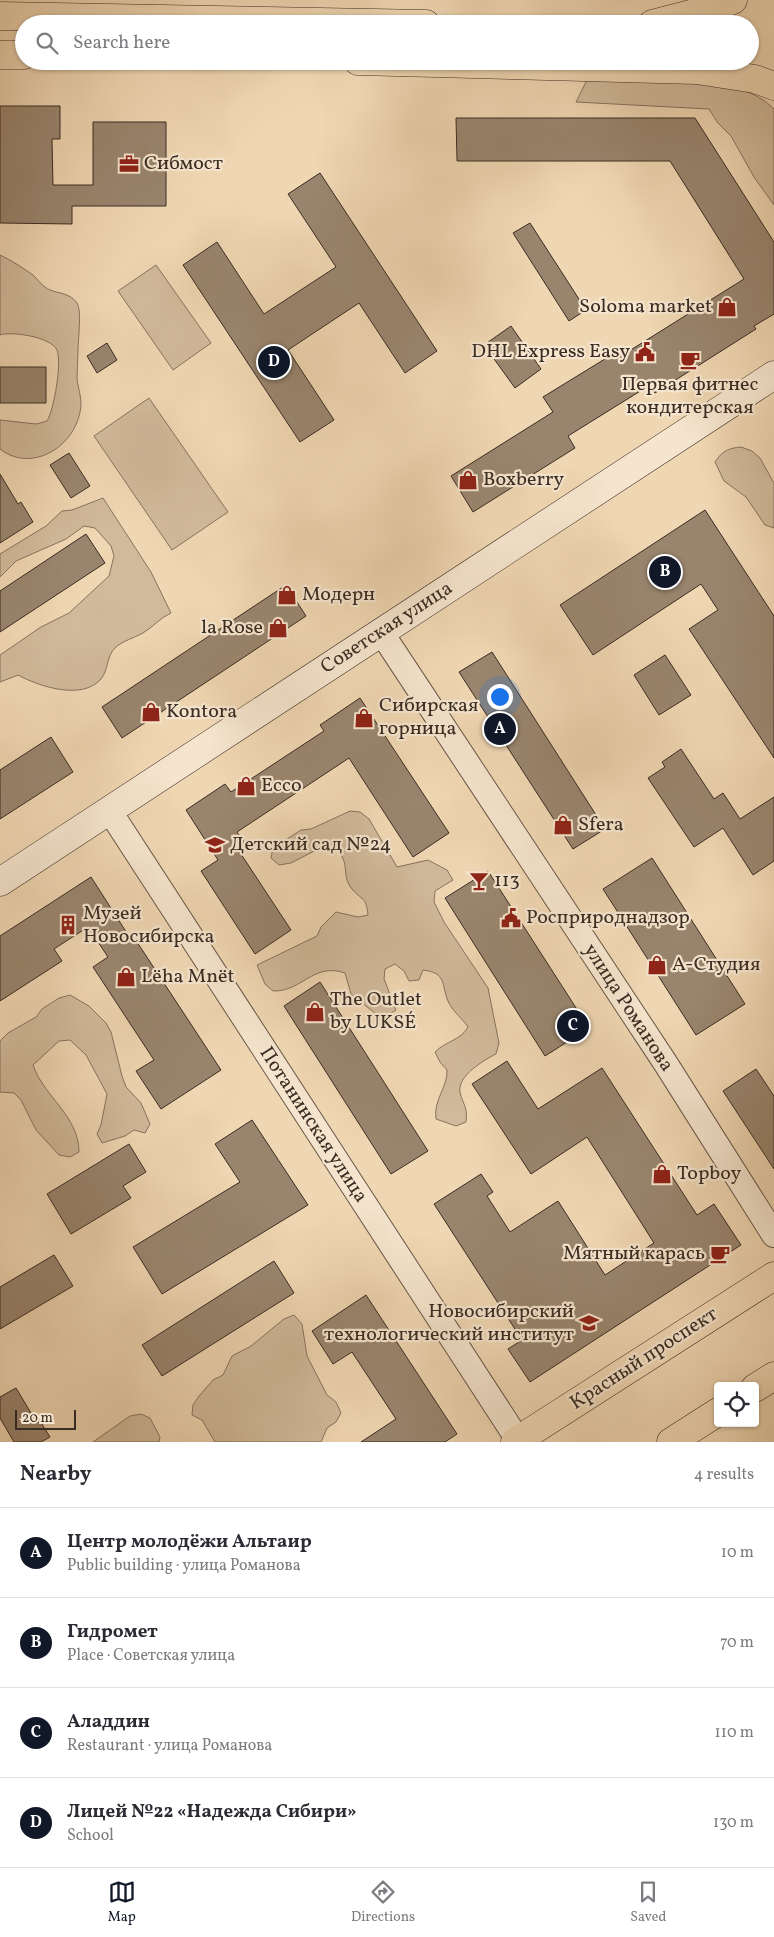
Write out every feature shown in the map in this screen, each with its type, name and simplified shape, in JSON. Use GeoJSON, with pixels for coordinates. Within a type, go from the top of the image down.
{"type":"FeatureCollection","features":[{"type":"Feature","properties":{"kind":"main road"},"geometry":{"type":"LineString","coordinates":[[687,15],[733,0]]}},
{"type":"Feature","properties":{"kind":"main road"},"geometry":{"type":"LineString","coordinates":[[0,16],[15,16]]}},
{"type":"Feature","properties":{"kind":"main road"},"geometry":{"type":"LineString","coordinates":[[0,55],[15,55]]}},
{"type":"Feature","properties":{"kind":"main road"},"geometry":{"type":"LineString","coordinates":[[697,70],[756,79],[774,86]]}},
{"type":"Feature","properties":{"kind":"main road","name":"Красный проспект"},"geometry":{"type":"LineString","coordinates":[[516,1441],[774,1276]]}},
{"type":"Feature","properties":{"kind":"main road"},"geometry":{"type":"LineString","coordinates":[[759,1385],[774,1376]]}},
{"type":"Feature","properties":{"kind":"main road"},"geometry":{"type":"LineString","coordinates":[[671,1442],[714,1415]]}},
{"type":"Feature","properties":{"kind":"street","name":"Советская улица"},"geometry":{"type":"LineString","coordinates":[[0,882],[774,375]]}},
{"type":"Feature","properties":{"kind":"street","name":"улица Романова"},"geometry":{"type":"LineString","coordinates":[[381,632],[666,1064],[774,1235]]}},
{"type":"Feature","properties":{"kind":"street","name":"Потанинская улица"},"geometry":{"type":"LineString","coordinates":[[109,810],[516,1441]]}},
{"type":"Feature","properties":{"kind":"shaded area"},"geometry":{"type":"Polygon","coordinates":[[[589,76],[687,78],[737,88],[758,97],[774,109],[774,205],[754,177],[731,136],[718,123],[709,109],[576,102],[589,76]]]}},
{"type":"Feature","properties":{"kind":"shaded area"},"geometry":{"type":"Polygon","coordinates":[[[0,255],[33,275],[47,289],[71,297],[77,303],[79,312],[77,378],[81,399],[80,412],[76,425],[60,446],[49,453],[37,457],[12,456],[0,449],[0,420],[36,424],[47,421],[52,407],[59,365],[57,350],[53,345],[39,338],[13,334],[0,335],[0,255]]]}},
{"type":"Feature","properties":{"kind":"shaded area"},"geometry":{"type":"Polygon","coordinates":[[[156,265],[211,343],[173,370],[118,291],[156,265]]]}},
{"type":"Feature","properties":{"kind":"shaded area"},"geometry":{"type":"Polygon","coordinates":[[[149,398],[228,512],[172,550],[94,436],[149,398]]]}},
{"type":"Feature","properties":{"kind":"shaded area"},"geometry":{"type":"Polygon","coordinates":[[[741,447],[752,451],[760,458],[774,483],[774,528],[765,525],[746,497],[724,481],[715,462],[726,451],[741,447]]]}},
{"type":"Feature","properties":{"kind":"shaded area"},"geometry":{"type":"Polygon","coordinates":[[[103,498],[151,572],[171,613],[143,633],[115,648],[110,655],[103,676],[93,686],[72,690],[60,689],[48,687],[18,675],[0,682],[0,655],[41,627],[69,613],[109,576],[114,556],[111,546],[95,528],[84,526],[66,539],[16,561],[0,577],[0,554],[46,526],[62,511],[72,510],[103,498]]]}},
{"type":"Feature","properties":{"kind":"shaded area"},"geometry":{"type":"Polygon","coordinates":[[[350,811],[360,812],[369,819],[397,867],[428,860],[447,870],[453,880],[435,891],[434,902],[444,922],[488,988],[499,1043],[496,1054],[472,1069],[463,1080],[460,1092],[466,1109],[466,1122],[456,1126],[436,1119],[438,1100],[447,1076],[447,1070],[435,1052],[461,1035],[468,1027],[450,1005],[440,977],[431,971],[423,970],[419,980],[409,981],[404,971],[395,964],[385,969],[384,979],[396,1010],[387,1016],[376,1014],[351,994],[345,973],[324,971],[292,987],[273,991],[265,984],[257,965],[317,936],[321,927],[336,912],[358,917],[368,915],[365,902],[348,883],[342,856],[330,843],[291,863],[279,865],[271,858],[273,848],[301,830],[311,829],[350,811]]]}},
{"type":"Feature","properties":{"kind":"shaded area"},"geometry":{"type":"Polygon","coordinates":[[[70,995],[89,1006],[106,1023],[111,1032],[126,1087],[141,1103],[150,1124],[145,1133],[134,1130],[125,1136],[102,1143],[97,1134],[101,1125],[107,1094],[86,1055],[70,1040],[59,1041],[33,1065],[38,1076],[73,1128],[79,1152],[70,1157],[59,1155],[36,1130],[21,1100],[14,1093],[0,1092],[0,1041],[8,1033],[36,1017],[42,1009],[59,998],[70,995]]]}},
{"type":"Feature","properties":{"kind":"shaded area"},"geometry":{"type":"Polygon","coordinates":[[[294,1315],[302,1324],[307,1356],[327,1395],[336,1402],[341,1413],[336,1422],[327,1428],[321,1442],[215,1442],[202,1420],[192,1415],[193,1405],[213,1380],[223,1375],[232,1356],[251,1346],[284,1319],[294,1315]]]}},
{"type":"Feature","properties":{"kind":"shaded area"},"geometry":{"type":"Polygon","coordinates":[[[141,1414],[150,1418],[160,1437],[159,1442],[93,1442],[130,1416],[141,1414]]]}},
{"type":"Feature","properties":{"kind":"building"},"geometry":{"type":"Polygon","coordinates":[[[0,106],[60,106],[60,139],[52,139],[53,185],[93,185],[93,122],[166,122],[166,206],[72,206],[72,224],[0,223],[0,106]]]}},
{"type":"Feature","properties":{"kind":"building"},"geometry":{"type":"Polygon","coordinates":[[[456,118],[695,118],[774,242],[774,314],[754,326],[756,329],[655,393],[650,385],[568,436],[575,448],[473,512],[451,476],[553,412],[543,397],[626,346],[629,351],[744,279],[670,161],[457,161],[456,118]]]}},
{"type":"Feature","properties":{"kind":"building"},"geometry":{"type":"Polygon","coordinates":[[[320,173],[437,351],[405,373],[359,303],[288,350],[334,420],[300,442],[183,265],[217,242],[264,314],[336,267],[288,194],[320,173]]]}},
{"type":"Feature","properties":{"kind":"building"},"geometry":{"type":"Polygon","coordinates":[[[530,223],[586,310],[569,321],[513,233],[530,223]]]}},
{"type":"Feature","properties":{"kind":"building"},"geometry":{"type":"Polygon","coordinates":[[[511,326],[541,369],[515,388],[484,345],[511,326]]]}},
{"type":"Feature","properties":{"kind":"building"},"geometry":{"type":"Polygon","coordinates":[[[107,343],[117,360],[97,373],[87,356],[107,343]]]}},
{"type":"Feature","properties":{"kind":"building"},"geometry":{"type":"Polygon","coordinates":[[[0,367],[46,367],[46,403],[0,403],[0,367]]]}},
{"type":"Feature","properties":{"kind":"building"},"geometry":{"type":"Polygon","coordinates":[[[69,453],[90,486],[71,498],[50,465],[69,453]]]}},
{"type":"Feature","properties":{"kind":"building"},"geometry":{"type":"Polygon","coordinates":[[[0,474],[18,504],[21,502],[33,522],[0,543],[0,474]]]}},
{"type":"Feature","properties":{"kind":"building"},"geometry":{"type":"Polygon","coordinates":[[[705,510],[774,616],[774,758],[689,629],[718,610],[701,584],[593,655],[560,605],[705,510]]]}},
{"type":"Feature","properties":{"kind":"building"},"geometry":{"type":"Polygon","coordinates":[[[86,534],[105,563],[0,632],[0,591],[86,534]]]}},
{"type":"Feature","properties":{"kind":"building"},"geometry":{"type":"Polygon","coordinates":[[[286,585],[306,616],[122,738],[102,707],[286,585]]]}},
{"type":"Feature","properties":{"kind":"building"},"geometry":{"type":"Polygon","coordinates":[[[492,652],[605,829],[573,849],[459,672],[492,652]]]}},
{"type":"Feature","properties":{"kind":"building"},"geometry":{"type":"Polygon","coordinates":[[[665,655],[691,695],[659,715],[634,675],[665,655]]]}},
{"type":"Feature","properties":{"kind":"building"},"geometry":{"type":"Polygon","coordinates":[[[360,698],[449,833],[413,857],[349,758],[237,832],[245,843],[237,848],[291,930],[255,954],[201,871],[218,860],[186,810],[225,784],[231,792],[324,731],[320,725],[360,698]]]}},
{"type":"Feature","properties":{"kind":"building"},"geometry":{"type":"Polygon","coordinates":[[[51,737],[73,772],[0,819],[0,770],[51,737]]]}},
{"type":"Feature","properties":{"kind":"building"},"geometry":{"type":"Polygon","coordinates":[[[681,749],[714,799],[723,793],[740,819],[774,797],[774,861],[753,875],[723,828],[694,847],[648,778],[665,767],[662,762],[681,749]]]}},
{"type":"Feature","properties":{"kind":"building"},"geometry":{"type":"Polygon","coordinates":[[[652,858],[745,1004],[696,1035],[603,889],[652,858]]]}},
{"type":"Feature","properties":{"kind":"building"},"geometry":{"type":"Polygon","coordinates":[[[488,871],[589,1028],[545,1056],[445,898],[488,871]]]}},
{"type":"Feature","properties":{"kind":"building"},"geometry":{"type":"Polygon","coordinates":[[[91,877],[132,941],[135,939],[221,1070],[161,1109],[136,1071],[154,1060],[93,967],[108,957],[88,927],[54,949],[62,961],[0,1001],[0,936],[91,877]]]}},
{"type":"Feature","properties":{"kind":"building"},"geometry":{"type":"Polygon","coordinates":[[[320,982],[428,1151],[391,1174],[284,1006],[320,982]]]}},
{"type":"Feature","properties":{"kind":"building"},"geometry":{"type":"Polygon","coordinates":[[[507,1061],[538,1109],[602,1068],[697,1215],[714,1204],[741,1245],[530,1382],[508,1349],[522,1340],[434,1204],[481,1174],[493,1192],[487,1196],[510,1232],[558,1201],[605,1275],[654,1243],[587,1137],[531,1174],[472,1084],[507,1061]]]}},
{"type":"Feature","properties":{"kind":"building"},"geometry":{"type":"Polygon","coordinates":[[[756,1069],[774,1096],[774,1169],[723,1091],[756,1069]]]}},
{"type":"Feature","properties":{"kind":"building"},"geometry":{"type":"Polygon","coordinates":[[[252,1120],[308,1205],[162,1294],[133,1247],[240,1182],[215,1144],[252,1120]]]}},
{"type":"Feature","properties":{"kind":"building"},"geometry":{"type":"Polygon","coordinates":[[[129,1144],[146,1172],[123,1186],[131,1198],[71,1234],[47,1194],[129,1144]]]}},
{"type":"Feature","properties":{"kind":"building"},"geometry":{"type":"Polygon","coordinates":[[[54,1255],[73,1286],[0,1329],[0,1287],[54,1255]]]}},
{"type":"Feature","properties":{"kind":"building"},"geometry":{"type":"Polygon","coordinates":[[[274,1261],[294,1293],[162,1376],[142,1345],[274,1261]]]}},
{"type":"Feature","properties":{"kind":"building"},"geometry":{"type":"Polygon","coordinates":[[[366,1295],[457,1434],[445,1442],[361,1442],[396,1419],[352,1352],[333,1364],[312,1331],[366,1295]]]}},
{"type":"Feature","properties":{"kind":"building"},"geometry":{"type":"Polygon","coordinates":[[[16,1388],[37,1423],[40,1421],[50,1437],[41,1442],[14,1442],[0,1418],[0,1397],[16,1388]]]}},
{"type":"Feature","properties":{"kind":"place","name":"Сибмост"},"geometry":{"type":"Point","coordinates":[129,164]}},
{"type":"Feature","properties":{"kind":"place","name":"Soloma market"},"geometry":{"type":"Point","coordinates":[727,307]}},
{"type":"Feature","properties":{"kind":"place","name":"DHL Express Easy"},"geometry":{"type":"Point","coordinates":[645,352]}},
{"type":"Feature","properties":{"kind":"place","name":"Первая фитнес кондитерская"},"geometry":{"type":"Point","coordinates":[690,360]}},
{"type":"Feature","properties":{"kind":"place","name":"Лицей №22 «Надежда Сибири»"},"geometry":{"type":"Point","coordinates":[274,362]}},
{"type":"Feature","properties":{"kind":"place","name":"Boxberry"},"geometry":{"type":"Point","coordinates":[468,480]}},
{"type":"Feature","properties":{"kind":"place","name":"Гидромет"},"geometry":{"type":"Point","coordinates":[665,572]}},
{"type":"Feature","properties":{"kind":"place","name":"Модерн"},"geometry":{"type":"Point","coordinates":[287,595]}},
{"type":"Feature","properties":{"kind":"place","name":"la Rose"},"geometry":{"type":"Point","coordinates":[278,628]}},
{"type":"Feature","properties":{"kind":"place","name":"Kontora"},"geometry":{"type":"Point","coordinates":[151,712]}},
{"type":"Feature","properties":{"kind":"place","name":"Сибирская горница"},"geometry":{"type":"Point","coordinates":[364,718]}},
{"type":"Feature","properties":{"kind":"place","name":"Центр молодёжи Альтаир"},"geometry":{"type":"Point","coordinates":[500,729]}},
{"type":"Feature","properties":{"kind":"place","name":"Ecco"},"geometry":{"type":"Point","coordinates":[246,786]}},
{"type":"Feature","properties":{"kind":"place","name":"Sfera"},"geometry":{"type":"Point","coordinates":[563,825]}},
{"type":"Feature","properties":{"kind":"place","name":"Детский сад №24"},"geometry":{"type":"Point","coordinates":[215,845]}},
{"type":"Feature","properties":{"kind":"place","name":"113"},"geometry":{"type":"Point","coordinates":[479,881]}},
{"type":"Feature","properties":{"kind":"place","name":"Росприроднадзор"},"geometry":{"type":"Point","coordinates":[511,918]}},
{"type":"Feature","properties":{"kind":"place","name":"Музей Новосибирска"},"geometry":{"type":"Point","coordinates":[68,925]}},
{"type":"Feature","properties":{"kind":"place","name":"А-Студия"},"geometry":{"type":"Point","coordinates":[657,965]}},
{"type":"Feature","properties":{"kind":"place","name":"Lёha Mnёt"},"geometry":{"type":"Point","coordinates":[126,977]}},
{"type":"Feature","properties":{"kind":"place","name":"The Outlet by LUKSÉ"},"geometry":{"type":"Point","coordinates":[315,1012]}},
{"type":"Feature","properties":{"kind":"place","name":"Аладдин"},"geometry":{"type":"Point","coordinates":[573,1026]}},
{"type":"Feature","properties":{"kind":"place","name":"Topboy"},"geometry":{"type":"Point","coordinates":[662,1174]}},
{"type":"Feature","properties":{"kind":"place","name":"Мятный карась"},"geometry":{"type":"Point","coordinates":[720,1254]}},
{"type":"Feature","properties":{"kind":"place","name":"Новосибирский технологический институт"},"geometry":{"type":"Point","coordinates":[589,1323]}}]}
